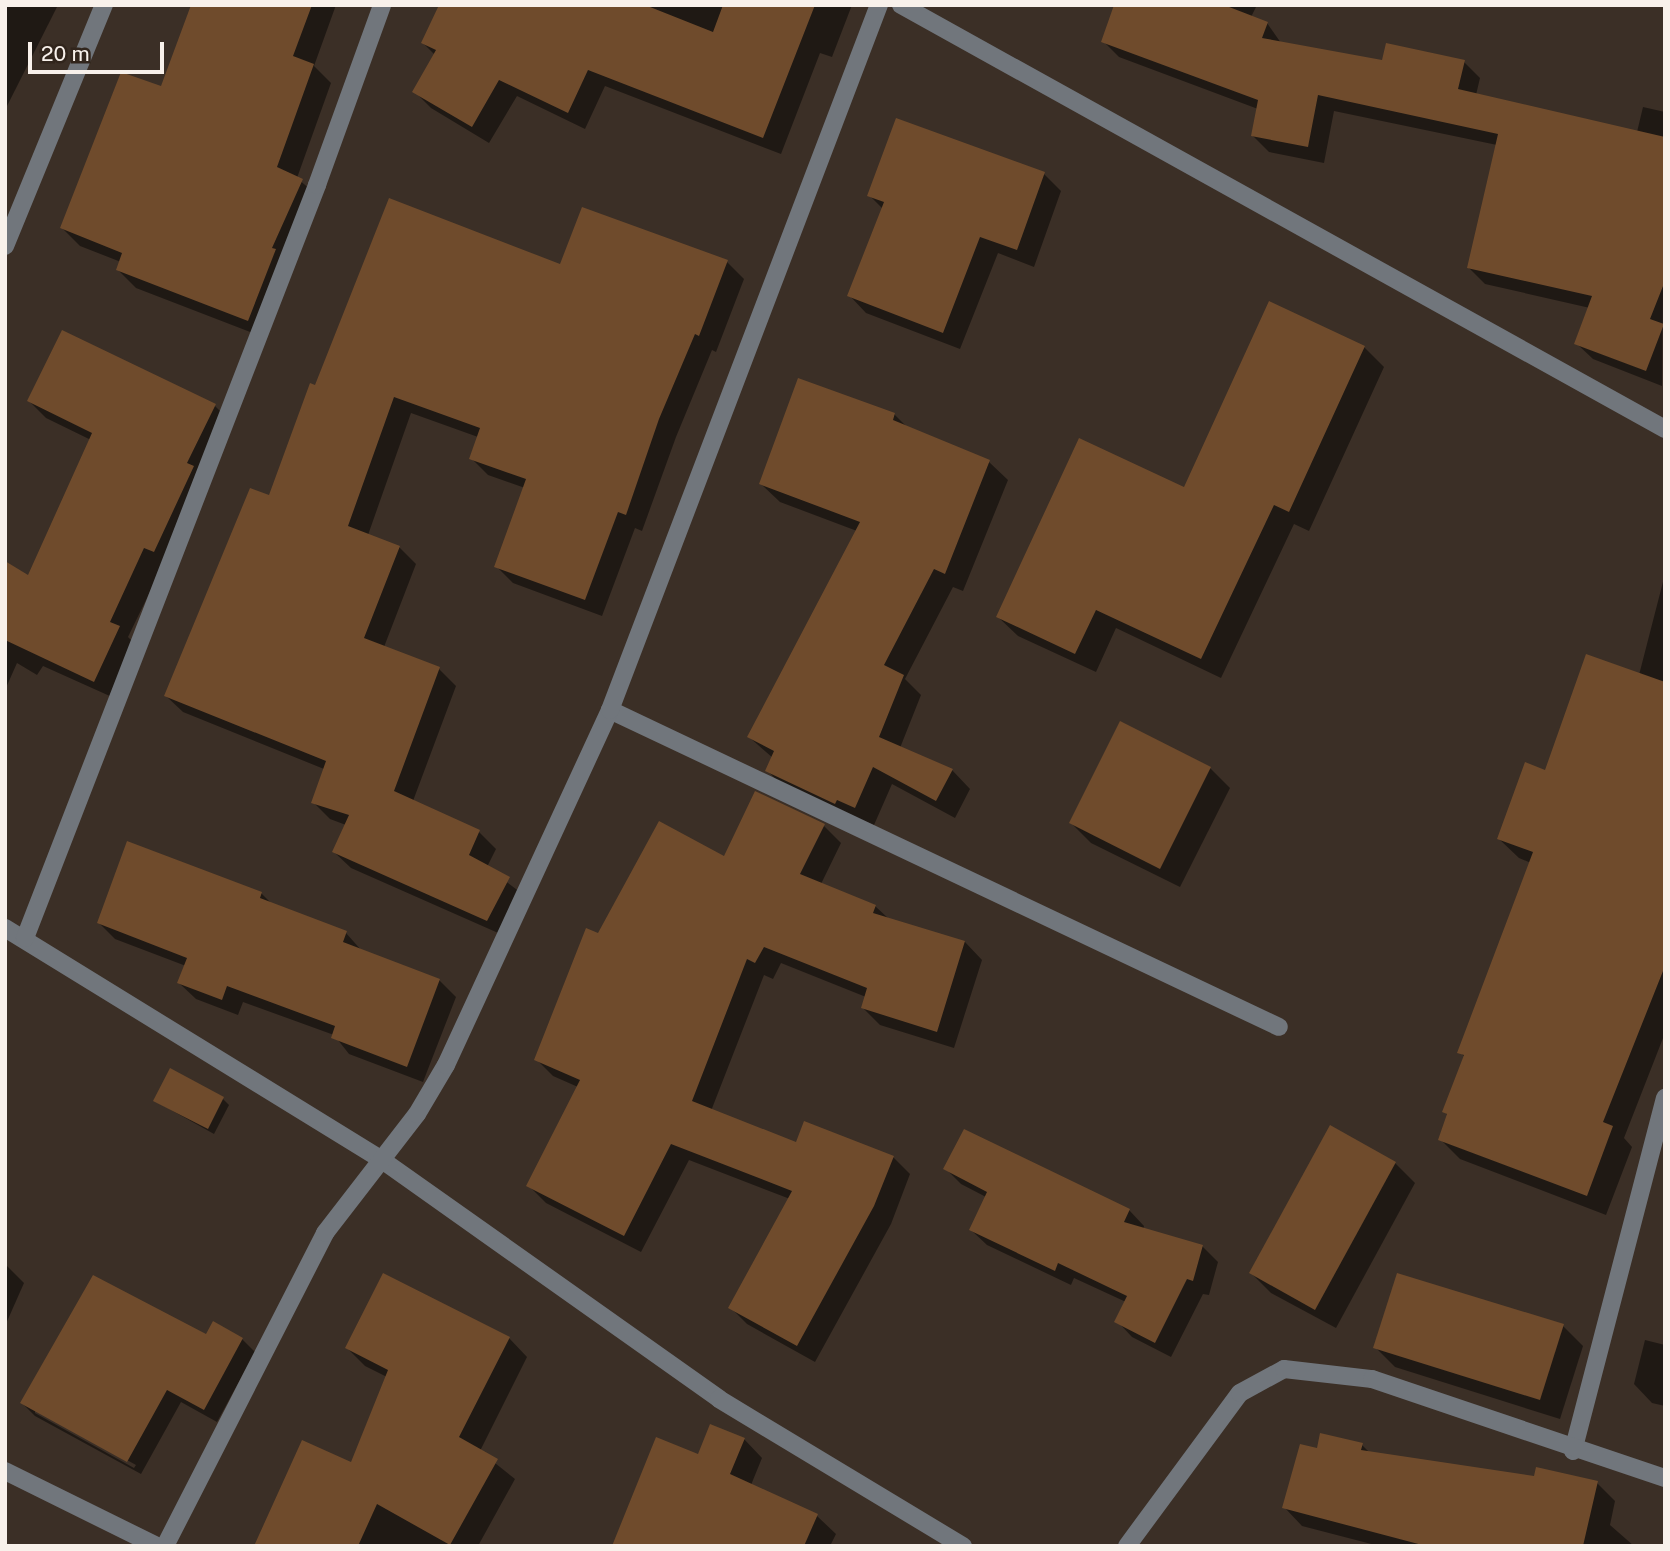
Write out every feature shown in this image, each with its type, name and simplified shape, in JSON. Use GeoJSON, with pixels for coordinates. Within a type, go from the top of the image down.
{"type":"FeatureCollection","features":[{"type":"Feature","properties":{"kind":"street"},"geometry":{"type":"LineString","coordinates":[[5,246],[104,5]]}},
{"type":"Feature","properties":{"kind":"street"},"geometry":{"type":"LineString","coordinates":[[25,938],[317,185],[382,5]]}},
{"type":"Feature","properties":{"kind":"street"},"geometry":{"type":"LineString","coordinates":[[166,1546],[325,1233],[382,1160],[446,1065],[610,710],[879,5]]}},
{"type":"Feature","properties":{"kind":"street"},"geometry":{"type":"LineString","coordinates":[[901,5],[1665,429]]}},
{"type":"Feature","properties":{"kind":"street"},"geometry":{"type":"LineString","coordinates":[[610,710],[1279,1027]]}},
{"type":"Feature","properties":{"kind":"street"},"geometry":{"type":"LineString","coordinates":[[5,928],[382,1160],[719,1399],[963,1546]]}},
{"type":"Feature","properties":{"kind":"street"},"geometry":{"type":"LineString","coordinates":[[1573,1451],[1665,1098]]}},
{"type":"Feature","properties":{"kind":"street"},"geometry":{"type":"LineString","coordinates":[[1127,1546],[1240,1393],[1284,1369],[1372,1379],[1573,1451],[1665,1479]]}},
{"type":"Feature","properties":{"kind":"street"},"geometry":{"type":"LineString","coordinates":[[5,1471],[157,1546]]}},
{"type":"Feature","properties":{"kind":"building"},"geometry":{"type":"Polygon","coordinates":[[[191,5],[312,5],[293,56],[314,64],[277,167],[303,179],[272,248],[276,249],[248,321],[116,270],[122,253],[60,228],[121,72],[161,86],[191,5]]]}},
{"type":"Feature","properties":{"kind":"building"},"geometry":{"type":"Polygon","coordinates":[[[439,5],[645,5],[713,32],[723,5],[815,5],[763,138],[588,70],[568,113],[499,80],[472,127],[412,92],[436,50],[421,43],[439,5]]]}},
{"type":"Feature","properties":{"kind":"building"},"geometry":{"type":"Polygon","coordinates":[[[1114,5],[1224,5],[1268,22],[1262,38],[1382,60],[1386,43],[1465,60],[1458,89],[1665,137],[1665,281],[1650,319],[1664,324],[1646,371],[1574,344],[1592,296],[1467,268],[1498,134],[1318,95],[1308,147],[1251,136],[1258,100],[1101,42],[1114,5]]]}},
{"type":"Feature","properties":{"kind":"building"},"geometry":{"type":"Polygon","coordinates":[[[896,118],[1045,172],[1017,250],[980,237],[943,333],[847,296],[884,202],[867,196],[896,118]]]}},
{"type":"Feature","properties":{"kind":"building"},"geometry":{"type":"Polygon","coordinates":[[[389,198],[560,264],[582,207],[728,260],[699,336],[695,334],[659,419],[626,515],[618,512],[585,600],[494,567],[526,479],[469,459],[480,428],[394,397],[348,526],[400,546],[364,638],[440,667],[394,791],[480,830],[469,855],[510,877],[487,921],[332,852],[349,815],[311,803],[326,761],[164,696],[250,488],[269,495],[310,383],[315,385],[389,198]]]}},
{"type":"Feature","properties":{"kind":"building"},"geometry":{"type":"Polygon","coordinates":[[[1269,301],[1365,346],[1289,512],[1274,505],[1201,659],[1096,610],[1075,654],[996,617],[1079,438],[1184,487],[1269,301]]]}},
{"type":"Feature","properties":{"kind":"building"},"geometry":{"type":"Polygon","coordinates":[[[62,330],[216,404],[187,463],[194,466],[154,552],[144,548],[110,622],[120,626],[94,682],[5,640],[5,561],[28,575],[92,433],[27,401],[62,330]]]}},
{"type":"Feature","properties":{"kind":"building"},"geometry":{"type":"Polygon","coordinates":[[[798,378],[895,413],[893,420],[990,460],[945,574],[934,569],[884,665],[904,675],[879,737],[953,769],[936,801],[873,767],[855,808],[837,800],[835,804],[765,771],[774,751],[747,737],[860,522],[759,484],[798,378]]]}},
{"type":"Feature","properties":{"kind":"building"},"geometry":{"type":"Polygon","coordinates":[[[1586,654],[1665,682],[1665,966],[1603,1122],[1613,1126],[1587,1196],[1438,1140],[1447,1114],[1442,1112],[1464,1055],[1457,1053],[1533,852],[1497,839],[1525,762],[1545,770],[1586,654]]]}},
{"type":"Feature","properties":{"kind":"building"},"geometry":{"type":"Polygon","coordinates":[[[1120,721],[1211,767],[1160,869],[1069,823],[1120,721]]]}},
{"type":"Feature","properties":{"kind":"building"},"geometry":{"type":"Polygon","coordinates":[[[755,791],[825,824],[800,874],[876,905],[873,913],[965,941],[937,1032],[861,1008],[867,988],[764,947],[755,963],[747,959],[692,1101],[796,1142],[804,1121],[894,1156],[874,1206],[797,1346],[728,1308],[792,1191],[671,1144],[624,1236],[526,1186],[580,1080],[534,1060],[586,928],[598,933],[659,821],[724,856],[755,791]]]}},
{"type":"Feature","properties":{"kind":"building"},"geometry":{"type":"Polygon","coordinates":[[[127,841],[262,892],[260,898],[347,931],[343,942],[440,979],[407,1067],[331,1038],[335,1026],[227,986],[222,1000],[177,983],[187,958],[97,923],[127,841]]]}},
{"type":"Feature","properties":{"kind":"building"},"geometry":{"type":"Polygon","coordinates":[[[170,1068],[224,1097],[208,1129],[153,1101],[170,1068]]]}},
{"type":"Feature","properties":{"kind":"building"},"geometry":{"type":"Polygon","coordinates":[[[1330,1125],[1396,1162],[1315,1310],[1249,1273],[1330,1125]]]}},
{"type":"Feature","properties":{"kind":"building"},"geometry":{"type":"Polygon","coordinates":[[[964,1129],[1130,1209],[1124,1222],[1203,1245],[1193,1281],[1187,1279],[1155,1343],[1114,1322],[1127,1296],[1058,1263],[1055,1271],[969,1230],[987,1192],[943,1169],[964,1129]]]}},
{"type":"Feature","properties":{"kind":"building"},"geometry":{"type":"Polygon","coordinates":[[[383,1273],[510,1337],[459,1437],[498,1459],[450,1545],[377,1504],[358,1546],[254,1546],[302,1440],[351,1462],[388,1370],[345,1348],[383,1273]]]}},
{"type":"Feature","properties":{"kind":"building"},"geometry":{"type":"Polygon","coordinates":[[[1397,1273],[1564,1324],[1540,1400],[1373,1348],[1397,1273]]]}},
{"type":"Feature","properties":{"kind":"building"},"geometry":{"type":"Polygon","coordinates":[[[93,1275],[206,1334],[213,1321],[243,1338],[204,1410],[167,1390],[127,1462],[20,1403],[93,1275]]]}},
{"type":"Feature","properties":{"kind":"building"},"geometry":{"type":"Polygon","coordinates":[[[710,1424],[745,1438],[730,1474],[818,1514],[804,1546],[612,1546],[656,1437],[698,1454],[710,1424]]]}},
{"type":"Feature","properties":{"kind":"building"},"geometry":{"type":"Polygon","coordinates":[[[1320,1433],[1363,1443],[1361,1450],[1534,1476],[1536,1467],[1598,1481],[1583,1546],[1426,1546],[1282,1508],[1300,1444],[1317,1448],[1320,1433]]]}}]}
